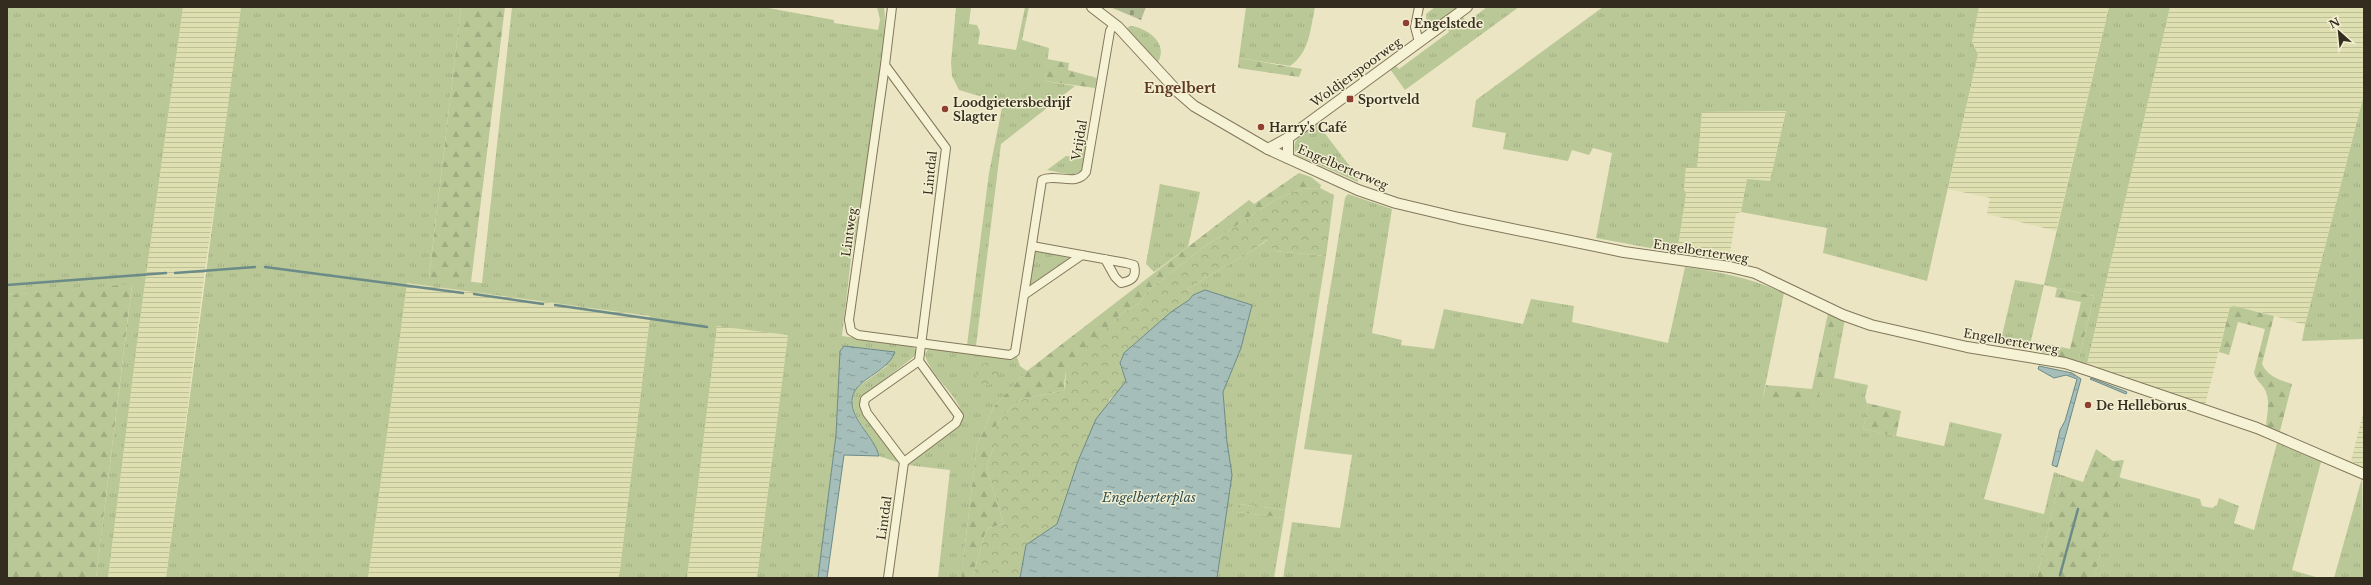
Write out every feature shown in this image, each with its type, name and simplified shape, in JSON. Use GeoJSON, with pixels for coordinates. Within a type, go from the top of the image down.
{"type":"FeatureCollection","features":[{"type":"Feature","properties":{"kind":"street"},"geometry":{"type":"LineString","coordinates":[[885,65],[892,7]]}},
{"type":"Feature","properties":{"kind":"street","name":"Engelberterweg"},"geometry":{"type":"LineString","coordinates":[[1092,7],[1114,24],[1178,92],[1194,106],[1268,149],[1358,190],[1410,206],[1624,252],[1748,271],[1843,315],[1871,325],[1967,347],[2065,363],[2257,428],[2364,474]]}},
{"type":"Feature","properties":{"kind":"street","name":"Woldjerspoorweg"},"geometry":{"type":"LineString","coordinates":[[1419,7],[1416,28],[1419,42]]}},
{"type":"Feature","properties":{"kind":"street","name":"Woldjerspoorweg"},"geometry":{"type":"LineString","coordinates":[[1268,149],[1288,138],[1467,7]]}},
{"type":"Feature","properties":{"kind":"street","name":"Vrijdal"},"geometry":{"type":"LineString","coordinates":[[920,344],[1010,355],[1015,352],[1042,180],[1050,176],[1074,180],[1082,178],[1086,172],[1110,31],[1114,24]]}},
{"type":"Feature","properties":{"kind":"street","name":"Lintdal"},"geometry":{"type":"LineString","coordinates":[[885,65],[946,148],[919,361]]}},
{"type":"Feature","properties":{"kind":"street","name":"Lintweg"},"geometry":{"type":"LineString","coordinates":[[885,65],[849,320],[851,331],[858,335],[920,344]]}},
{"type":"Feature","properties":{"kind":"street"},"geometry":{"type":"LineString","coordinates":[[1288,138],[1288,158]]}},
{"type":"Feature","properties":{"kind":"street"},"geometry":{"type":"LineString","coordinates":[[1032,246],[1105,259]]}},
{"type":"Feature","properties":{"kind":"street"},"geometry":{"type":"LineString","coordinates":[[1024,295],[1082,255]]}},
{"type":"Feature","properties":{"kind":"street"},"geometry":{"type":"LineString","coordinates":[[919,361],[959,416],[956,423],[904,462],[867,413],[864,405],[865,399],[919,361]]}},
{"type":"Feature","properties":{"kind":"street","name":"Lintdal"},"geometry":{"type":"LineString","coordinates":[[888,578],[904,462]]}},
{"type":"Feature","properties":{"kind":"green space"},"geometry":{"type":"Polygon","coordinates":[[[7,7],[183,7],[139,327],[108,578],[96,578],[132,285],[7,295],[7,7]]]}},
{"type":"Feature","properties":{"kind":"green space"},"geometry":{"type":"Polygon","coordinates":[[[183,7],[241,7],[228,113],[205,269],[166,578],[108,578],[139,327],[183,7]]]}},
{"type":"Feature","properties":{"kind":"green space"},"geometry":{"type":"Polygon","coordinates":[[[241,7],[461,7],[429,277],[482,283],[512,7],[763,7],[834,20],[834,23],[878,30],[880,20],[885,17],[881,77],[855,241],[852,250],[842,336],[911,345],[916,350],[916,355],[866,394],[861,402],[900,463],[879,456],[876,447],[856,416],[854,408],[853,399],[855,389],[887,366],[840,351],[836,435],[818,578],[757,578],[788,335],[717,326],[687,578],[619,578],[650,316],[407,283],[368,578],[166,578],[241,7]]]}},
{"type":"Feature","properties":{"kind":"green space"},"geometry":{"type":"Polygon","coordinates":[[[461,7],[505,7],[471,282],[429,278],[461,7]]]}},
{"type":"Feature","properties":{"kind":"green space"},"geometry":{"type":"Polygon","coordinates":[[[877,7],[884,7],[885,17],[880,20],[877,7]]]}},
{"type":"Feature","properties":{"kind":"green space"},"geometry":{"type":"Polygon","coordinates":[[[956,7],[971,7],[969,24],[977,25],[980,32],[978,44],[1016,50],[1025,7],[1029,7],[1022,40],[1049,48],[1045,81],[1075,86],[1001,144],[976,346],[967,345],[989,173],[1003,103],[959,90],[952,76],[951,63],[956,7]]]}},
{"type":"Feature","properties":{"kind":"green space"},"geometry":{"type":"Polygon","coordinates":[[[1110,7],[1146,7],[1141,20],[1110,7]]]}},
{"type":"Feature","properties":{"kind":"green space"},"geometry":{"type":"Polygon","coordinates":[[[1246,7],[1315,7],[1308,40],[1302,54],[1290,66],[1239,58],[1246,7]]]}},
{"type":"Feature","properties":{"kind":"green space"},"geometry":{"type":"Polygon","coordinates":[[[1435,7],[1461,7],[1427,31],[1426,14],[1435,7]]]}},
{"type":"Feature","properties":{"kind":"green space"},"geometry":{"type":"Polygon","coordinates":[[[1487,7],[1519,7],[1405,90],[1390,69],[1395,65],[1399,69],[1449,32],[1448,29],[1463,17],[1467,22],[1487,7]]]}},
{"type":"Feature","properties":{"kind":"green space"},"geometry":{"type":"Polygon","coordinates":[[[1603,7],[1979,7],[1972,42],[1978,54],[1927,281],[1823,253],[1827,228],[1741,212],[1747,179],[1770,181],[1786,111],[1702,112],[1697,167],[1686,167],[1684,189],[1686,194],[1677,253],[1596,238],[1612,153],[1593,148],[1589,155],[1572,150],[1568,161],[1503,149],[1506,133],[1472,127],[1476,100],[1603,7]]]}},
{"type":"Feature","properties":{"kind":"green space"},"geometry":{"type":"Polygon","coordinates":[[[1979,7],[2109,7],[2056,231],[1987,214],[1990,198],[1948,189],[1978,54],[1972,42],[1979,7]]]}},
{"type":"Feature","properties":{"kind":"green space"},"geometry":{"type":"Polygon","coordinates":[[[2109,7],[2170,7],[2087,364],[2078,362],[2094,296],[2044,285],[2109,7]]]}},
{"type":"Feature","properties":{"kind":"green space"},"geometry":{"type":"Polygon","coordinates":[[[2170,7],[2364,7],[2364,94],[2305,325],[2257,311],[2230,307],[2205,405],[2087,364],[2170,7]]]}},
{"type":"Feature","properties":{"kind":"green space"},"geometry":{"type":"Polygon","coordinates":[[[1130,26],[1143,29],[1154,37],[1161,48],[1161,55],[1158,62],[1126,29],[1130,26]]]}},
{"type":"Feature","properties":{"kind":"green space"},"geometry":{"type":"Polygon","coordinates":[[[1239,58],[1302,69],[1299,77],[1238,68],[1239,58]]]}},
{"type":"Feature","properties":{"kind":"green space"},"geometry":{"type":"Polygon","coordinates":[[[1047,59],[1069,63],[1068,70],[1097,78],[1095,88],[1045,81],[1047,59]]]}},
{"type":"Feature","properties":{"kind":"green space"},"geometry":{"type":"Polygon","coordinates":[[[2364,94],[2364,339],[2302,341],[2305,325],[2364,94]]]}},
{"type":"Feature","properties":{"kind":"green space"},"geometry":{"type":"Polygon","coordinates":[[[1786,111],[1770,182],[1747,179],[1741,212],[1736,214],[1729,260],[1677,253],[1686,194],[1684,189],[1686,167],[1696,167],[1702,112],[1786,111]]]}},
{"type":"Feature","properties":{"kind":"green space"},"geometry":{"type":"Polygon","coordinates":[[[1317,123],[1358,177],[1358,182],[1297,155],[1294,145],[1296,140],[1317,123]]]}},
{"type":"Feature","properties":{"kind":"green space"},"geometry":{"type":"Polygon","coordinates":[[[1089,139],[1083,167],[1080,172],[1071,175],[1047,170],[1066,156],[1076,157],[1078,146],[1089,139]]]}},
{"type":"Feature","properties":{"kind":"green space"},"geometry":{"type":"Polygon","coordinates":[[[1299,173],[1311,177],[1321,185],[1320,188],[1302,189],[1278,198],[1201,249],[1149,290],[1138,304],[1120,315],[1066,369],[1064,382],[1065,390],[1020,400],[1007,411],[993,430],[993,448],[987,466],[1004,524],[989,528],[985,534],[972,578],[961,578],[977,445],[993,408],[1027,371],[1249,200],[1254,204],[1299,173]]]}},
{"type":"Feature","properties":{"kind":"green space"},"geometry":{"type":"Polygon","coordinates":[[[1160,184],[1200,192],[1188,247],[1154,272],[1146,264],[1160,184]]]}},
{"type":"Feature","properties":{"kind":"green space"},"geometry":{"type":"Polygon","coordinates":[[[1320,188],[1334,195],[1326,256],[1274,251],[1268,239],[1252,251],[1187,289],[1192,291],[1193,295],[1140,339],[1123,356],[1120,365],[1126,381],[1122,389],[1110,399],[1078,461],[1057,524],[1026,545],[1020,578],[972,578],[985,534],[989,528],[1004,524],[987,466],[993,448],[993,430],[1007,411],[1020,400],[1065,390],[1066,369],[1088,345],[1120,315],[1138,304],[1149,290],[1201,249],[1278,198],[1302,189],[1320,188]]]}},
{"type":"Feature","properties":{"kind":"green space"},"geometry":{"type":"Polygon","coordinates":[[[1348,194],[1392,209],[1372,333],[1402,340],[1401,345],[1434,349],[1444,309],[1523,324],[1531,299],[1574,306],[1572,322],[1668,343],[1685,267],[1735,276],[1759,283],[1784,293],[1763,397],[1820,395],[1836,316],[1845,319],[1834,378],[1868,385],[1865,397],[1868,407],[1863,429],[1944,446],[1950,422],[2002,434],[1984,499],[2044,514],[2054,472],[2061,475],[2037,578],[1283,578],[1292,522],[1340,528],[1352,455],[1304,449],[1345,198],[1348,194]]]}},
{"type":"Feature","properties":{"kind":"green space"},"geometry":{"type":"Polygon","coordinates":[[[1269,239],[1274,251],[1326,256],[1285,510],[1239,504],[1238,512],[1284,518],[1274,578],[1217,578],[1232,475],[1227,442],[1223,392],[1241,348],[1252,305],[1237,300],[1196,293],[1193,295],[1192,291],[1187,289],[1252,251],[1269,239]]]}},
{"type":"Feature","properties":{"kind":"green space"},"geometry":{"type":"Polygon","coordinates":[[[1035,250],[1069,258],[1029,286],[1035,250]]]}},
{"type":"Feature","properties":{"kind":"green space"},"geometry":{"type":"Polygon","coordinates":[[[2015,280],[2044,285],[2029,349],[2000,344],[2015,280]]]}},
{"type":"Feature","properties":{"kind":"green space"},"geometry":{"type":"Polygon","coordinates":[[[407,283],[650,316],[619,578],[368,578],[407,283]]]}},
{"type":"Feature","properties":{"kind":"green space"},"geometry":{"type":"Polygon","coordinates":[[[132,284],[96,578],[7,578],[7,295],[132,284]]]}},
{"type":"Feature","properties":{"kind":"green space"},"geometry":{"type":"Polygon","coordinates":[[[2057,288],[2094,296],[2078,362],[2041,352],[2043,343],[2070,349],[2081,302],[2055,297],[2057,288]]]}},
{"type":"Feature","properties":{"kind":"green space"},"geometry":{"type":"Polygon","coordinates":[[[2234,306],[2274,316],[2262,364],[2271,375],[2292,384],[2280,431],[2266,426],[2268,407],[2266,392],[2254,373],[2265,329],[2238,322],[2229,355],[2219,352],[2230,307],[2234,306]]]}},
{"type":"Feature","properties":{"kind":"green space"},"geometry":{"type":"Polygon","coordinates":[[[1828,313],[1836,316],[1823,386],[1817,400],[1813,402],[1763,398],[1766,385],[1812,389],[1828,313]]]}},
{"type":"Feature","properties":{"kind":"green space"},"geometry":{"type":"Polygon","coordinates":[[[717,325],[788,335],[757,578],[687,578],[717,325]]]}},
{"type":"Feature","properties":{"kind":"green space"},"geometry":{"type":"Polygon","coordinates":[[[929,347],[1010,359],[1017,357],[1020,366],[1027,371],[993,408],[977,445],[961,578],[938,578],[950,470],[907,465],[961,424],[962,416],[960,407],[933,372],[928,363],[925,354],[929,347]]]}},
{"type":"Feature","properties":{"kind":"green space"},"geometry":{"type":"Polygon","coordinates":[[[987,363],[995,366],[998,374],[995,382],[987,385],[979,382],[976,374],[979,366],[987,363]]]}},
{"type":"Feature","properties":{"kind":"green space"},"geometry":{"type":"Polygon","coordinates":[[[1867,403],[1901,411],[1896,436],[1863,429],[1868,407],[1867,403]]]}},
{"type":"Feature","properties":{"kind":"green space"},"geometry":{"type":"Polygon","coordinates":[[[2364,410],[2364,468],[2351,461],[2364,410]]]}},
{"type":"Feature","properties":{"kind":"green space"},"geometry":{"type":"Polygon","coordinates":[[[2277,443],[2321,462],[2292,570],[2319,578],[2094,578],[2118,477],[2200,499],[2202,506],[2212,508],[2217,505],[2219,498],[2239,506],[2234,523],[2254,530],[2277,443]]]}},
{"type":"Feature","properties":{"kind":"green space"},"geometry":{"type":"Polygon","coordinates":[[[2096,449],[2113,461],[2124,460],[2094,578],[2037,578],[2061,475],[2083,482],[2096,449]]]}},
{"type":"Feature","properties":{"kind":"green space"},"geometry":{"type":"Polygon","coordinates":[[[2362,478],[2364,578],[2334,578],[2362,478]]]}},
{"type":"Feature","properties":{"kind":"green space"},"geometry":{"type":"Polygon","coordinates":[[[1239,504],[1285,510],[1284,518],[1237,512],[1239,504]]]}},
{"type":"Feature","properties":{"kind":"water","name":"Engelberterplas"},"geometry":{"type":"Polygon","coordinates":[[[1205,290],[1252,305],[1241,348],[1223,392],[1227,442],[1232,475],[1217,578],[1020,578],[1026,545],[1057,524],[1078,461],[1096,419],[1126,381],[1120,363],[1124,353],[1171,312],[1189,300],[1193,295],[1205,290]]]}},
{"type":"Feature","properties":{"kind":"water"},"geometry":{"type":"Polygon","coordinates":[[[844,346],[895,352],[891,360],[885,366],[863,382],[854,393],[852,401],[853,409],[859,422],[873,442],[879,456],[844,455],[827,578],[818,578],[836,435],[840,351],[844,346]]]}},
{"type":"Feature","properties":{"kind":"water"},"geometry":{"type":"Polygon","coordinates":[[[2039,366],[2072,373],[2081,379],[2057,467],[2052,465],[2060,430],[2065,421],[2077,379],[2066,375],[2054,378],[2038,369],[2039,366]]]}},
{"type":"Feature","properties":{"kind":"water"},"geometry":{"type":"Polygon","coordinates":[[[2091,378],[2127,392],[2126,394],[2090,379],[2091,378]]]}},
{"type":"Feature","properties":{"kind":"waterway"},"geometry":{"type":"LineString","coordinates":[[175,273],[255,267]]}},
{"type":"Feature","properties":{"kind":"waterway"},"geometry":{"type":"LineString","coordinates":[[265,267],[463,293]]}},
{"type":"Feature","properties":{"kind":"waterway"},"geometry":{"type":"LineString","coordinates":[[7,285],[166,273]]}},
{"type":"Feature","properties":{"kind":"waterway"},"geometry":{"type":"LineString","coordinates":[[474,294],[543,304]]}},
{"type":"Feature","properties":{"kind":"waterway"},"geometry":{"type":"LineString","coordinates":[[555,305],[707,327]]}},
{"type":"Feature","properties":{"kind":"waterway"},"geometry":{"type":"LineString","coordinates":[[2060,575],[2078,509]]}},
{"type":"Feature","properties":{"kind":"place","name":"Engelstede"},"geometry":{"type":"Point","coordinates":[1406,23]}},
{"type":"Feature","properties":{"kind":"place","name":"Sportveld"},"geometry":{"type":"Point","coordinates":[1350,99]}},
{"type":"Feature","properties":{"kind":"place","name":"Loodgietersbedrijf Slagter"},"geometry":{"type":"Point","coordinates":[945,109]}},
{"type":"Feature","properties":{"kind":"place","name":"Harry's Café"},"geometry":{"type":"Point","coordinates":[1261,127]}},
{"type":"Feature","properties":{"kind":"place","name":"De Helleborus"},"geometry":{"type":"Point","coordinates":[2088,405]}},
{"type":"Feature","properties":{"kind":"district","name":"Engelbert"},"geometry":{"type":"Point","coordinates":[1180,88]}}]}
